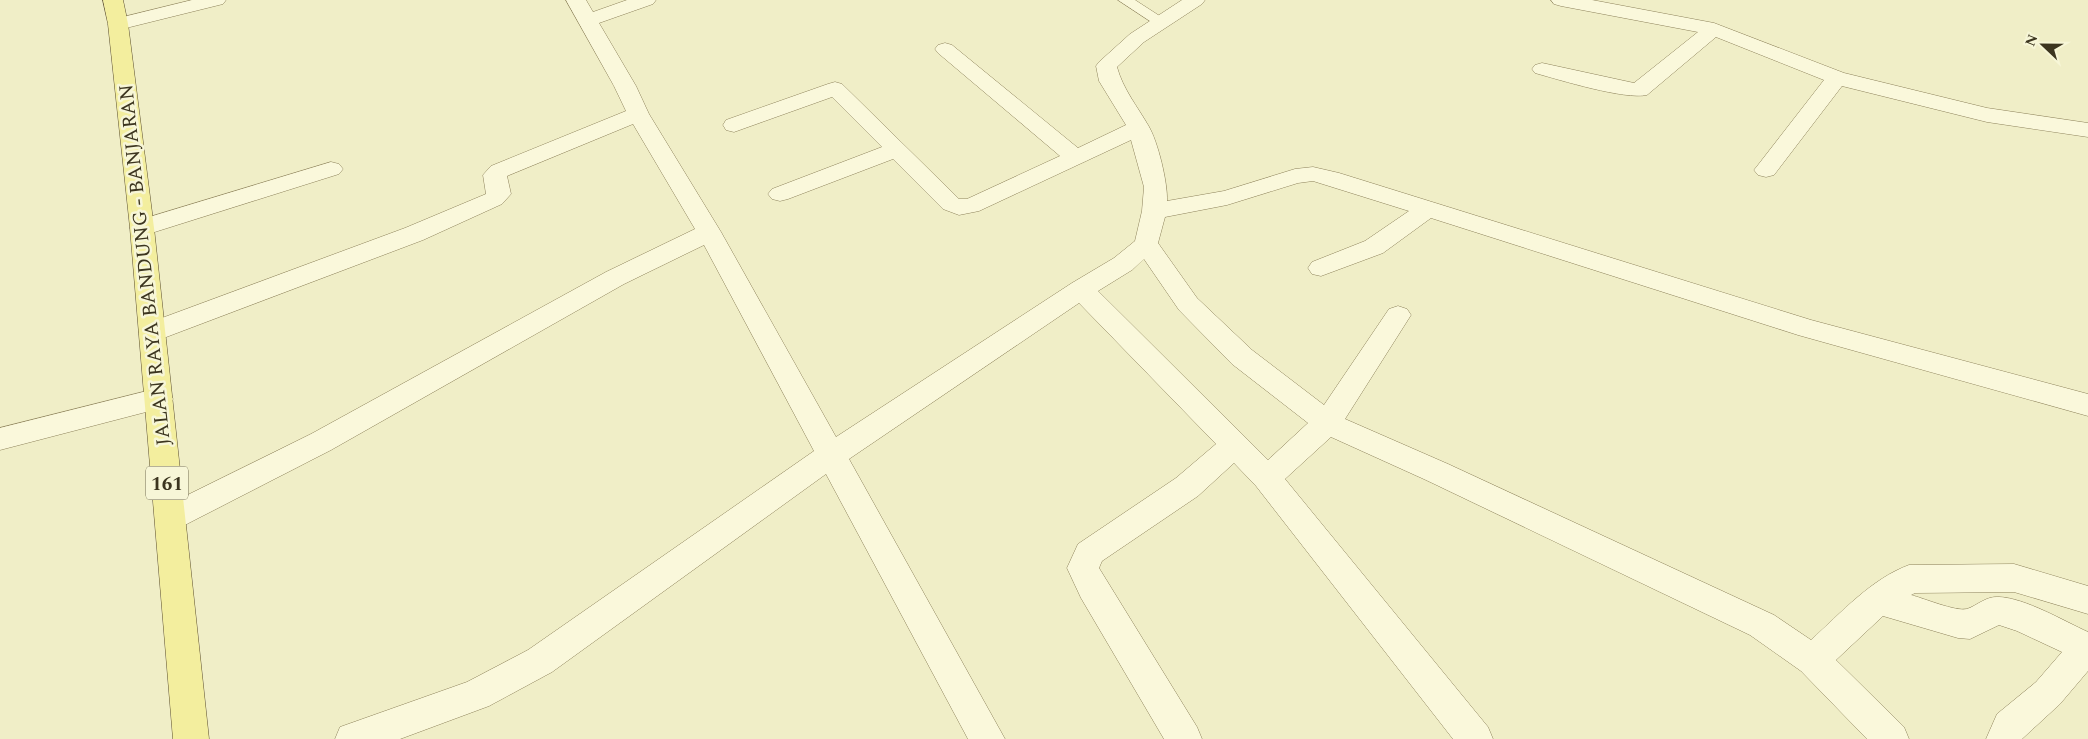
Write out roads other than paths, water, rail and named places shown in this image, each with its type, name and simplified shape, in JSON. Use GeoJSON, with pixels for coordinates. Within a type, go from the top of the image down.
{"type":"FeatureCollection","features":[{"type":"Feature","properties":{"kind":"main road","name":"JALAN RAYA BANDUNG - BANJARAN"},"geometry":{"type":"LineString","coordinates":[[113,0],[118,24],[142,228],[191,739]]}},
{"type":"Feature","properties":{"kind":"street"},"geometry":{"type":"LineString","coordinates":[[118,24],[216,0]]}},
{"type":"Feature","properties":{"kind":"street"},"geometry":{"type":"LineString","coordinates":[[646,0],[582,10],[625,86],[638,114],[709,232],[987,739]]}},
{"type":"Feature","properties":{"kind":"street"},"geometry":{"type":"LineString","coordinates":[[353,739],[477,695],[540,661],[831,456],[1123,264],[1146,244],[1154,211],[1156,187],[1139,128],[1110,81],[1106,66],[1115,56],[1195,0]]}},
{"type":"Feature","properties":{"kind":"street"},"geometry":{"type":"LineString","coordinates":[[1561,0],[1714,29],[1837,78],[1987,115],[2088,130]]}},
{"type":"Feature","properties":{"kind":"street"},"geometry":{"type":"LineString","coordinates":[[1542,69],[1622,88],[1639,90],[1714,29]]}},
{"type":"Feature","properties":{"kind":"street"},"geometry":{"type":"LineString","coordinates":[[945,49],[1076,158]]}},
{"type":"Feature","properties":{"kind":"street"},"geometry":{"type":"LineString","coordinates":[[1766,170],[1837,78]]}},
{"type":"Feature","properties":{"kind":"street"},"geometry":{"type":"LineString","coordinates":[[734,125],[835,88],[951,204],[959,207],[971,206],[1139,128]]}},
{"type":"Feature","properties":{"kind":"street"},"geometry":{"type":"LineString","coordinates":[[152,332],[414,234],[494,199],[499,194],[495,176],[498,171],[638,114]]}},
{"type":"Feature","properties":{"kind":"street"},"geometry":{"type":"LineString","coordinates":[[780,194],[898,149]]}},
{"type":"Feature","properties":{"kind":"street"},"geometry":{"type":"LineString","coordinates":[[142,228],[331,169]]}},
{"type":"Feature","properties":{"kind":"street"},"geometry":{"type":"LineString","coordinates":[[1154,211],[1227,198],[1304,174],[1320,175],[1352,183],[1427,209],[1808,328],[2088,405]]}},
{"type":"Feature","properties":{"kind":"street"},"geometry":{"type":"LineString","coordinates":[[1321,268],[1374,247],[1427,209]]}},
{"type":"Feature","properties":{"kind":"street"},"geometry":{"type":"LineString","coordinates":[[170,518],[321,442],[615,278],[709,232]]}},
{"type":"Feature","properties":{"kind":"street"},"geometry":{"type":"LineString","coordinates":[[1146,244],[1188,304],[1242,357],[1328,423],[1697,593],[1762,625],[1813,660],[1891,739]]}},
{"type":"Feature","properties":{"kind":"street"},"geometry":{"type":"LineString","coordinates":[[1081,290],[1233,446],[1267,478],[1475,739]]}},
{"type":"Feature","properties":{"kind":"street"},"geometry":{"type":"LineString","coordinates":[[1267,478],[1328,423],[1398,315]]}},
{"type":"Feature","properties":{"kind":"street"},"geometry":{"type":"LineString","coordinates":[[0,439],[159,399]]}},
{"type":"Feature","properties":{"kind":"street"},"geometry":{"type":"LineString","coordinates":[[1184,739],[1092,588],[1083,568],[1089,554],[1186,487],[1233,446]]}},
{"type":"Feature","properties":{"kind":"street"},"geometry":{"type":"LineString","coordinates":[[1813,660],[1878,600],[1909,579],[2014,578],[2088,600]]}},
{"type":"Feature","properties":{"kind":"street"},"geometry":{"type":"LineString","coordinates":[[1878,600],[1958,623],[1970,624],[1990,612],[1999,611],[2024,618],[2086,648],[2077,661],[2048,693],[2006,729],[2004,739]]}},
{"type":"Feature","properties":{"kind":"lane"},"geometry":{"type":"LineString","coordinates":[[1125,0],[1161,22]]}}]}
